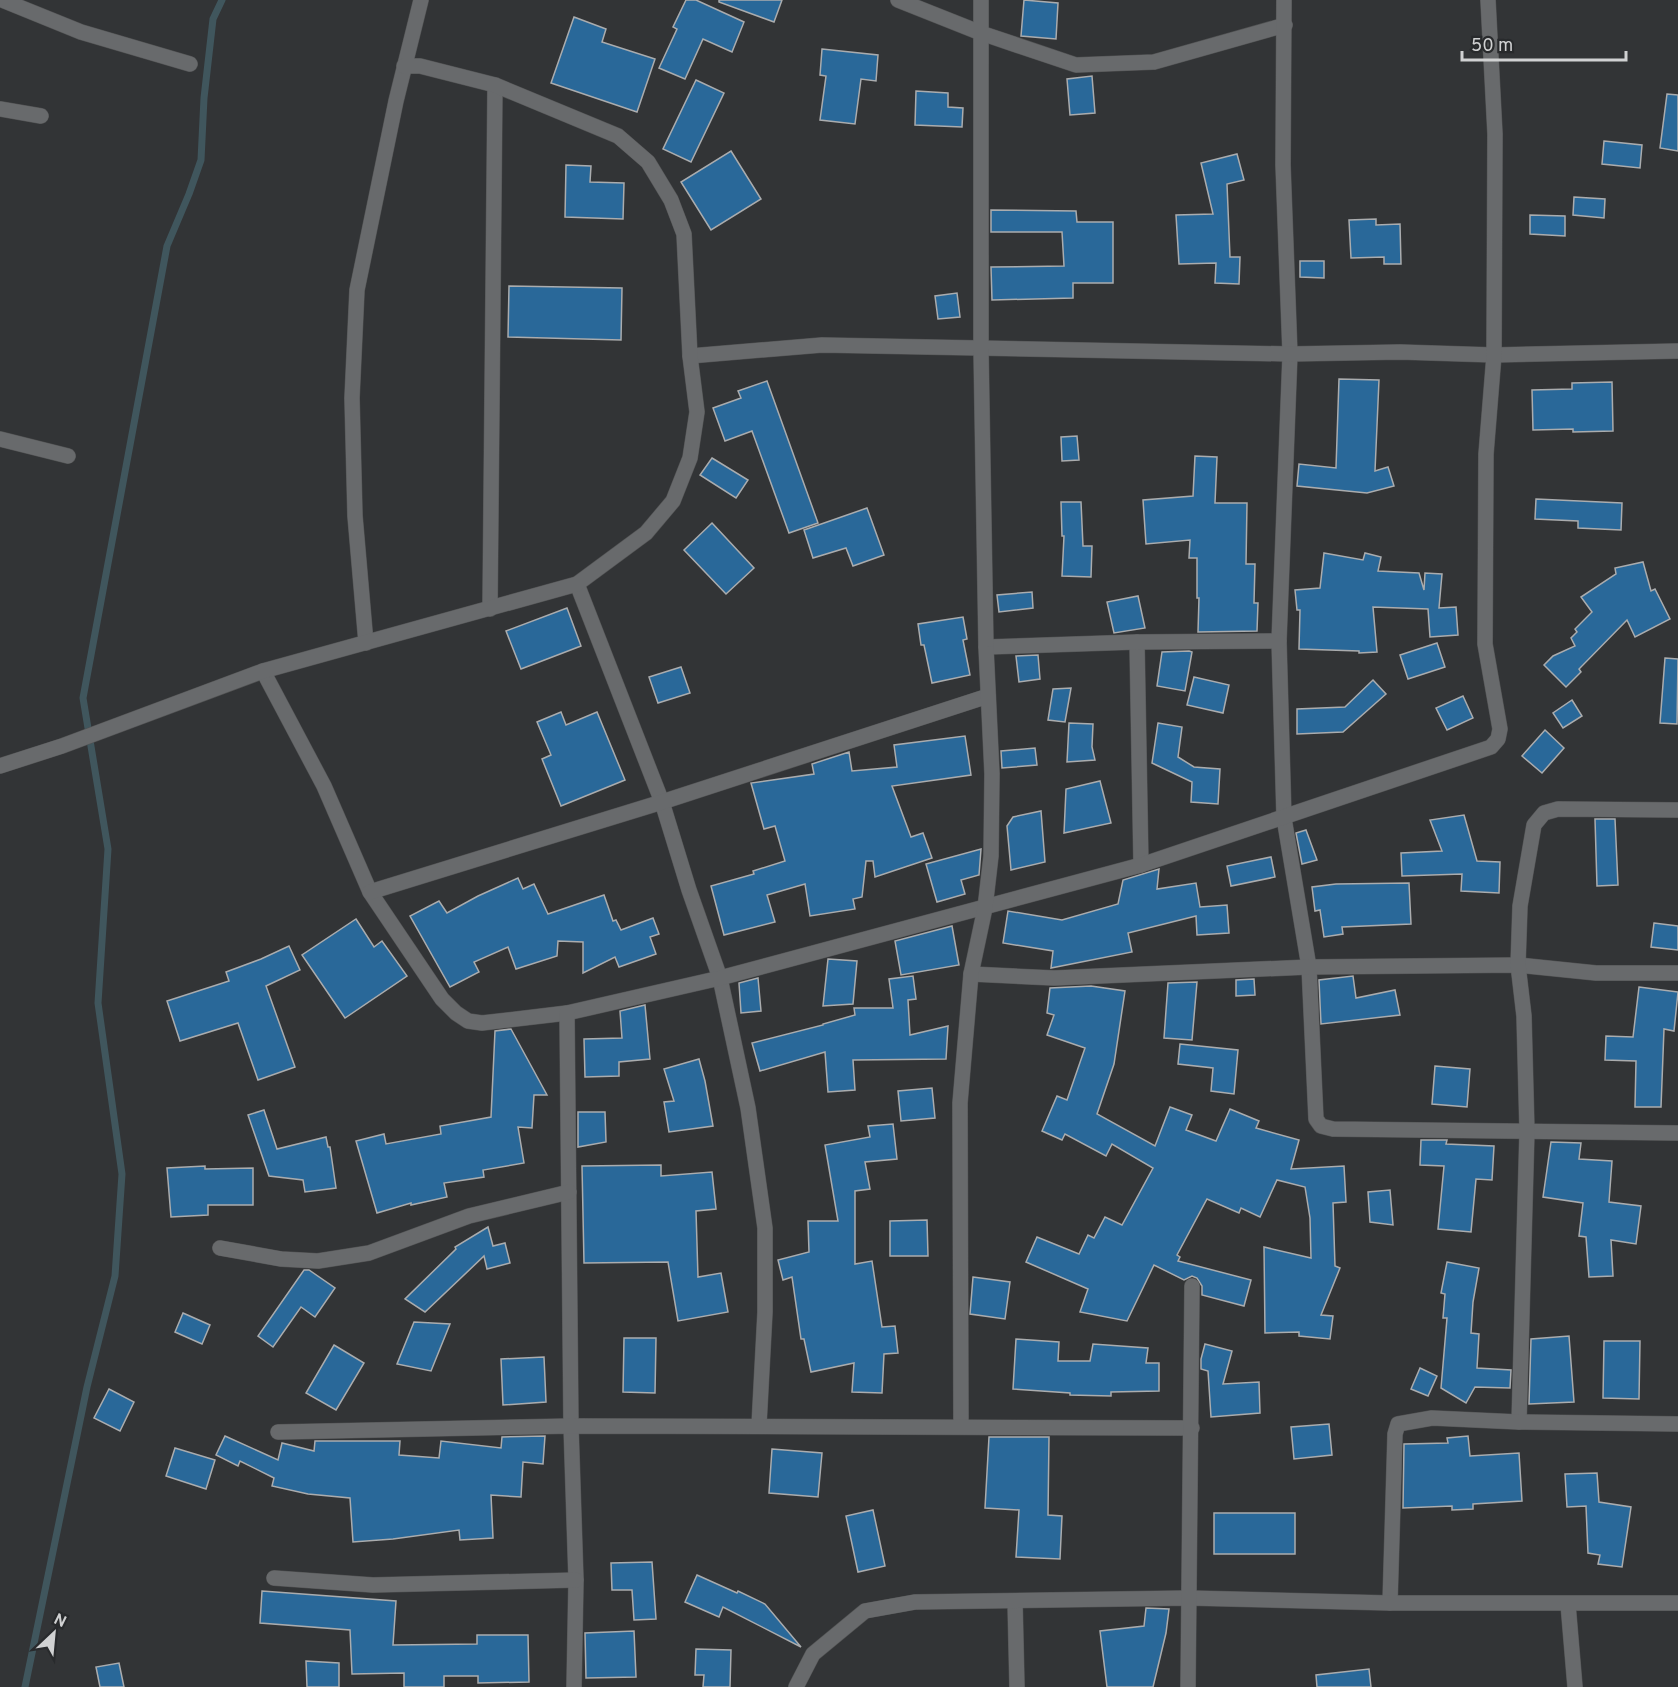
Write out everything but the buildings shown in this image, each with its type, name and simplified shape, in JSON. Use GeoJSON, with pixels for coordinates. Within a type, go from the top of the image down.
{"type":"FeatureCollection","features":[{"type":"Feature","properties":{"kind":"street"},"geometry":{"type":"LineString","coordinates":[[2,0],[81,32],[190,64]]}},
{"type":"Feature","properties":{"kind":"street"},"geometry":{"type":"LineString","coordinates":[[366,643],[355,516],[352,410],[357,290],[404,66],[421,0]]}},
{"type":"Feature","properties":{"kind":"street"},"geometry":{"type":"LineString","coordinates":[[898,0],[981,33],[1076,65],[1154,62],[1285,25]]}},
{"type":"Feature","properties":{"kind":"street"},"geometry":{"type":"LineString","coordinates":[[961,1426],[960,1103],[971,975],[985,908],[991,856],[992,774],[986,647],[981,350],[981,0]]}},
{"type":"Feature","properties":{"kind":"street"},"geometry":{"type":"LineString","coordinates":[[1284,0],[1283,165],[1290,354],[1279,641],[1284,818],[1309,967],[1316,1119],[1321,1126],[1333,1129],[1678,1133]]}},
{"type":"Feature","properties":{"kind":"street"},"geometry":{"type":"LineString","coordinates":[[263,671],[324,786],[370,892],[442,999],[468,1021],[482,1023],[567,1013],[720,978],[985,908],[1141,865],[1491,747],[1498,739],[1500,729],[1485,644],[1486,454],[1494,356],[1495,134],[1488,0]]}},
{"type":"Feature","properties":{"kind":"street"},"geometry":{"type":"LineString","coordinates":[[0,766],[62,746],[263,671],[577,584],[646,533],[673,501],[690,458],[697,412],[690,356],[684,234],[671,200],[648,162],[618,136],[495,85],[420,66],[404,66]]}},
{"type":"Feature","properties":{"kind":"street"},"geometry":{"type":"LineString","coordinates":[[490,609],[495,85]]}},
{"type":"Feature","properties":{"kind":"street"},"geometry":{"type":"LineString","coordinates":[[0,110],[41,116]]}},
{"type":"Feature","properties":{"kind":"street"},"geometry":{"type":"LineString","coordinates":[[690,356],[822,345],[981,350],[1290,354],[1400,351],[1494,356],[1678,351]]}},
{"type":"Feature","properties":{"kind":"street"},"geometry":{"type":"LineString","coordinates":[[0,439],[68,456]]}},
{"type":"Feature","properties":{"kind":"street"},"geometry":{"type":"LineString","coordinates":[[577,584],[662,802],[689,890],[720,978],[748,1108],[765,1228],[765,1312],[759,1425]]}},
{"type":"Feature","properties":{"kind":"street"},"geometry":{"type":"LineString","coordinates":[[986,647],[1137,642],[1279,641]]}},
{"type":"Feature","properties":{"kind":"street"},"geometry":{"type":"LineString","coordinates":[[1137,642],[1141,865]]}},
{"type":"Feature","properties":{"kind":"street"},"geometry":{"type":"LineString","coordinates":[[370,892],[662,802],[988,696]]}},
{"type":"Feature","properties":{"kind":"street"},"geometry":{"type":"LineString","coordinates":[[1519,1422],[1527,1131],[1524,1016],[1518,965],[1520,906],[1534,825],[1544,813],[1558,808],[1678,810]]}},
{"type":"Feature","properties":{"kind":"street"},"geometry":{"type":"LineString","coordinates":[[971,975],[1054,978],[1309,967],[1518,965],[1596,973],[1678,972]]}},
{"type":"Feature","properties":{"kind":"street"},"geometry":{"type":"LineString","coordinates":[[567,1013],[571,1426],[576,1580],[574,1687]]}},
{"type":"Feature","properties":{"kind":"street"},"geometry":{"type":"LineString","coordinates":[[220,1248],[281,1259],[318,1261],[359,1255],[469,1216],[569,1192]]}},
{"type":"Feature","properties":{"kind":"street"},"geometry":{"type":"LineString","coordinates":[[1188,1687],[1192,1428],[1191,1286]]}},
{"type":"Feature","properties":{"kind":"street"},"geometry":{"type":"LineString","coordinates":[[1390,1603],[1395,1434],[1398,1424],[1432,1418],[1678,1425]]}},
{"type":"Feature","properties":{"kind":"street"},"geometry":{"type":"LineString","coordinates":[[278,1432],[759,1425],[1192,1428]]}},
{"type":"Feature","properties":{"kind":"street"},"geometry":{"type":"LineString","coordinates":[[274,1578],[373,1585],[576,1580]]}},
{"type":"Feature","properties":{"kind":"street"},"geometry":{"type":"LineString","coordinates":[[796,1687],[813,1654],[865,1611],[915,1602],[1189,1598],[1390,1603],[1678,1603]]}},
{"type":"Feature","properties":{"kind":"street"},"geometry":{"type":"LineString","coordinates":[[1016,1601],[1017,1687]]}},
{"type":"Feature","properties":{"kind":"street"},"geometry":{"type":"LineString","coordinates":[[1568,1604],[1575,1687]]}},
{"type":"Feature","properties":{"kind":"waterway"},"geometry":{"type":"LineString","coordinates":[[25,1687],[87,1387],[115,1276],[122,1174],[98,1003],[108,849],[83,698],[167,246],[201,160],[204,98],[213,19],[222,0]]}}]}
